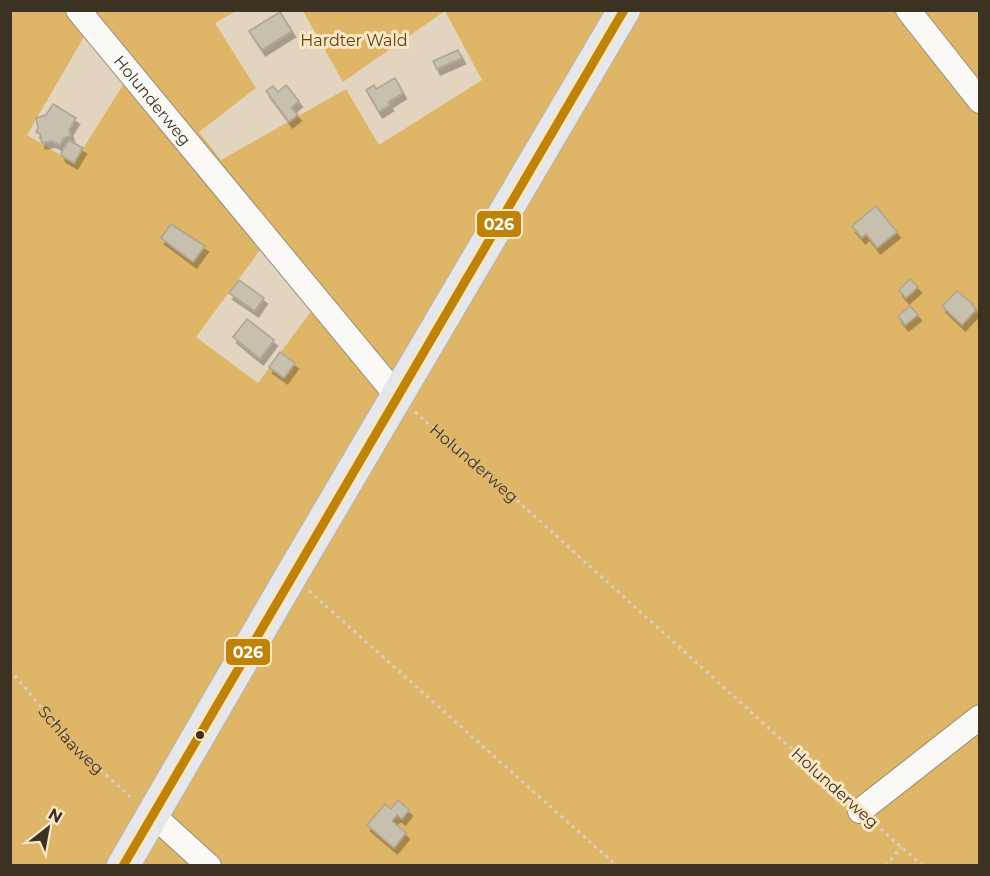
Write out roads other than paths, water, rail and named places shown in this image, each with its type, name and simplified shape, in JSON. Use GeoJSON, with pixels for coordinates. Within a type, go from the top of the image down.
{"type":"FeatureCollection","features":[{"type":"Feature","properties":{"kind":"main road"},"geometry":{"type":"LineString","coordinates":[[123,866],[145,809],[291,576],[624,10]]}},
{"type":"Feature","properties":{"kind":"street","name":"Holunderweg"},"geometry":{"type":"LineString","coordinates":[[78,10],[398,397]]}},
{"type":"Feature","properties":{"kind":"street"},"geometry":{"type":"LineString","coordinates":[[908,10],[980,101]]}},
{"type":"Feature","properties":{"kind":"street"},"geometry":{"type":"LineString","coordinates":[[860,811],[980,717]]}},
{"type":"Feature","properties":{"kind":"street"},"geometry":{"type":"LineString","coordinates":[[145,809],[209,866]]}},
{"type":"Feature","properties":{"kind":"park label","name":"Hardter Wald"},"geometry":{"type":"Point","coordinates":[354,40]}}]}
